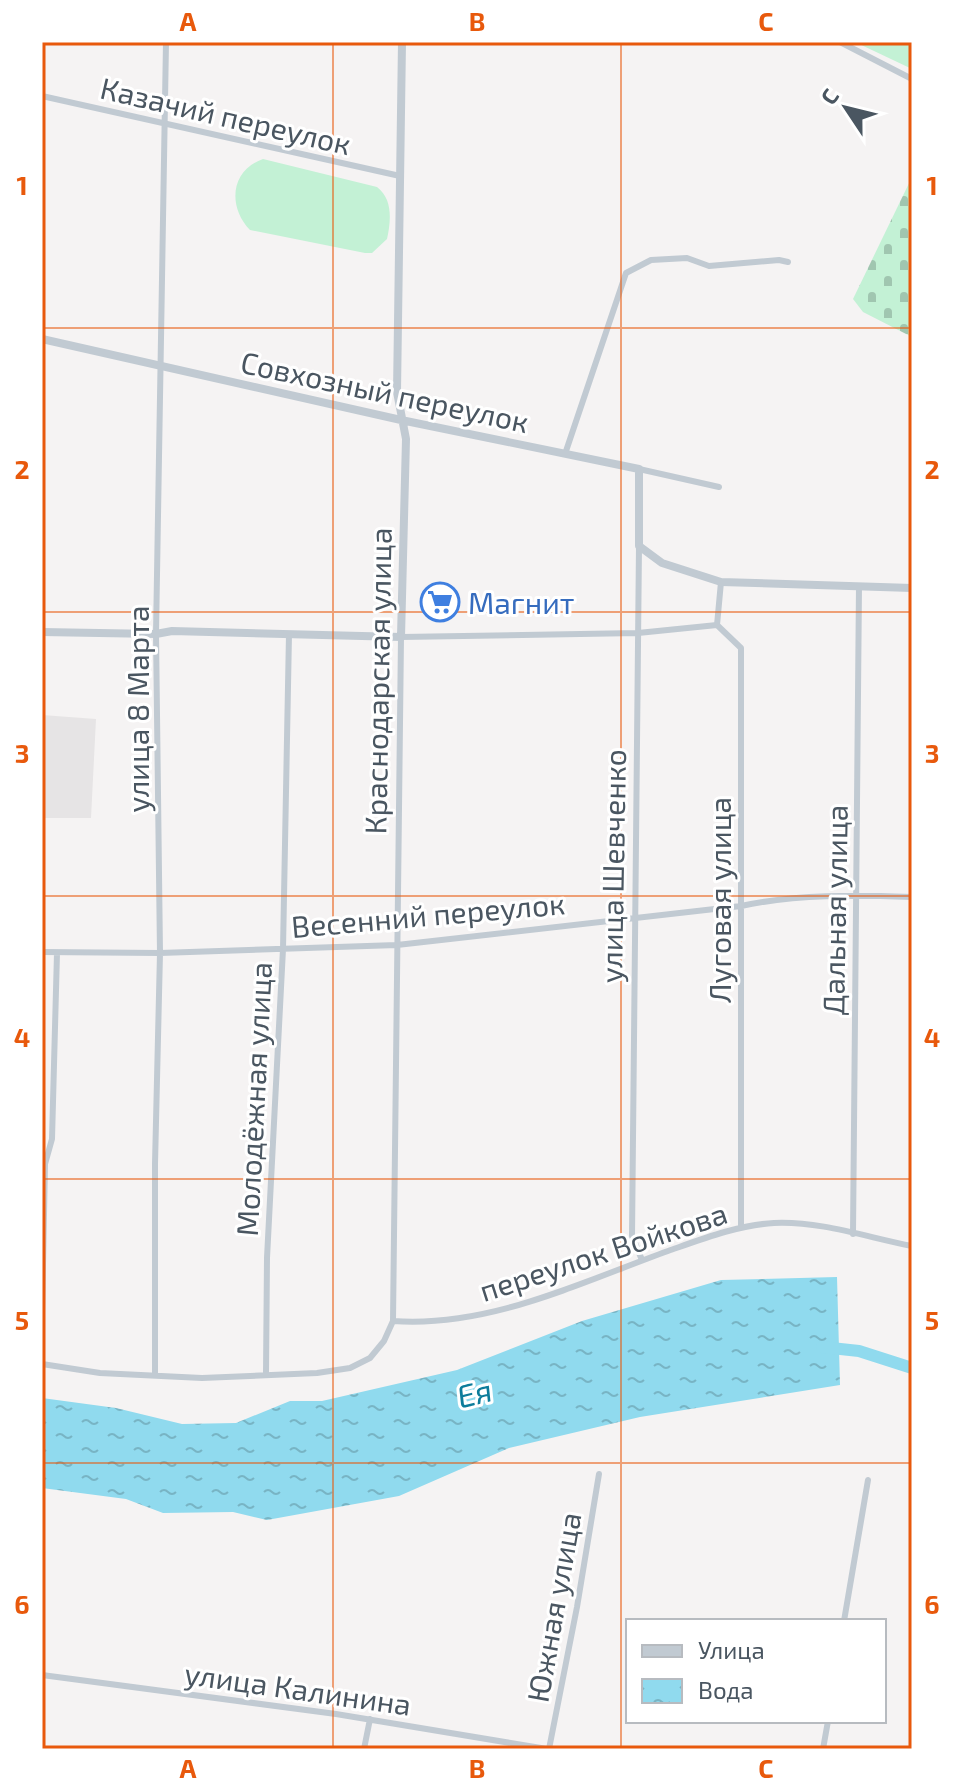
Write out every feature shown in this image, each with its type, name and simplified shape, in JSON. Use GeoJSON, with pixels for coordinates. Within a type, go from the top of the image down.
{"type":"FeatureCollection","features":[{"type":"Feature","properties":{"kind":"street","name":"улица 8 Марта"},"geometry":{"type":"LineString","coordinates":[[155,1375],[155,1164],[160,953],[156,634],[166,42]]}},
{"type":"Feature","properties":{"kind":"street","name":"Краснодарская улица"},"geometry":{"type":"LineString","coordinates":[[393,1321],[406,439],[397,392],[402,42]]}},
{"type":"Feature","properties":{"kind":"street"},"geometry":{"type":"LineString","coordinates":[[840,42],[912,79]]}},
{"type":"Feature","properties":{"kind":"street","name":"Казачий переулок"},"geometry":{"type":"LineString","coordinates":[[42,96],[400,176]]}},
{"type":"Feature","properties":{"kind":"street"},"geometry":{"type":"LineString","coordinates":[[565,454],[626,273],[651,260],[675,258],[687,258],[709,266],[779,260],[788,262]]}},
{"type":"Feature","properties":{"kind":"street","name":"Совхозный переулок"},"geometry":{"type":"LineString","coordinates":[[42,339],[401,420],[719,487]]}},
{"type":"Feature","properties":{"kind":"street","name":"улица Шевченко"},"geometry":{"type":"LineString","coordinates":[[639,469],[632,1236],[642,1260]]}},
{"type":"Feature","properties":{"kind":"street"},"geometry":{"type":"LineString","coordinates":[[639,546],[662,563],[721,582],[912,588]]}},
{"type":"Feature","properties":{"kind":"street"},"geometry":{"type":"LineString","coordinates":[[42,632],[156,634],[172,631],[401,637],[638,633],[717,625],[721,582]]}},
{"type":"Feature","properties":{"kind":"street","name":"Дальная улица"},"geometry":{"type":"LineString","coordinates":[[853,1234],[859,586]]}},
{"type":"Feature","properties":{"kind":"street","name":"Луговая улица"},"geometry":{"type":"LineString","coordinates":[[717,625],[741,648],[741,1228]]}},
{"type":"Feature","properties":{"kind":"street","name":"Молодёжная улица"},"geometry":{"type":"LineString","coordinates":[[266,1374],[267,1258],[283,949],[289,634]]}},
{"type":"Feature","properties":{"kind":"street","name":"Весенний переулок"},"geometry":{"type":"LineString","coordinates":[[42,952],[160,953],[397,945],[741,906],[774,899],[856,895],[912,897]]}},
{"type":"Feature","properties":{"kind":"street"},"geometry":{"type":"LineString","coordinates":[[42,1314],[45,1164],[52,1139],[57,953]]}},
{"type":"Feature","properties":{"kind":"street","name":"переулок Войкова"},"geometry":{"type":"LineString","coordinates":[[393,1321],[431,1323],[517,1307],[642,1260],[741,1228],[773,1223],[817,1224],[912,1246]]}},
{"type":"Feature","properties":{"kind":"street"},"geometry":{"type":"LineString","coordinates":[[42,1364],[100,1373],[202,1378],[317,1373],[350,1368],[370,1358],[384,1341],[393,1321]]}},
{"type":"Feature","properties":{"kind":"street","name":"Южная улица"},"geometry":{"type":"LineString","coordinates":[[548,1749],[577,1607],[599,1474]]}},
{"type":"Feature","properties":{"kind":"street"},"geometry":{"type":"LineString","coordinates":[[844,1619],[868,1480]]}},
{"type":"Feature","properties":{"kind":"street","name":"улица Калинина"},"geometry":{"type":"LineString","coordinates":[[42,1675],[370,1719],[548,1749]]}},
{"type":"Feature","properties":{"kind":"street"},"geometry":{"type":"LineString","coordinates":[[364,1749],[370,1719]]}},
{"type":"Feature","properties":{"kind":"street"},"geometry":{"type":"LineString","coordinates":[[823,1749],[828,1723]]}},
{"type":"Feature","properties":{"kind":"shaded area"},"geometry":{"type":"Polygon","coordinates":[[[42,715],[96,719],[91,818],[42,818],[42,715]]]}},
{"type":"Feature","properties":{"kind":"green space"},"geometry":{"type":"Polygon","coordinates":[[[855,42],[912,42],[912,69],[855,42]]]}},
{"type":"Feature","properties":{"kind":"green space"},"geometry":{"type":"Polygon","coordinates":[[[263,159],[377,187],[388,204],[387,239],[372,253],[365,253],[250,230],[238,210],[236,190],[244,171],[263,159]]]}},
{"type":"Feature","properties":{"kind":"green space"},"geometry":{"type":"Polygon","coordinates":[[[912,177],[912,337],[863,312],[853,299],[912,177]]]}},
{"type":"Feature","properties":{"kind":"water"},"geometry":{"type":"Polygon","coordinates":[[[837,1277],[840,1385],[640,1417],[509,1448],[399,1496],[267,1520],[233,1512],[163,1513],[126,1499],[42,1488],[42,1398],[116,1408],[182,1424],[236,1423],[290,1401],[322,1401],[457,1370],[582,1321],[721,1280],[837,1277]]]}},
{"type":"Feature","properties":{"kind":"waterway","name":"Ея"},"geometry":{"type":"LineString","coordinates":[[822,1347],[859,1351],[912,1368]]}},
{"type":"Feature","properties":{"kind":"place","name":"Магнит"},"geometry":{"type":"Point","coordinates":[440,602]}}]}
